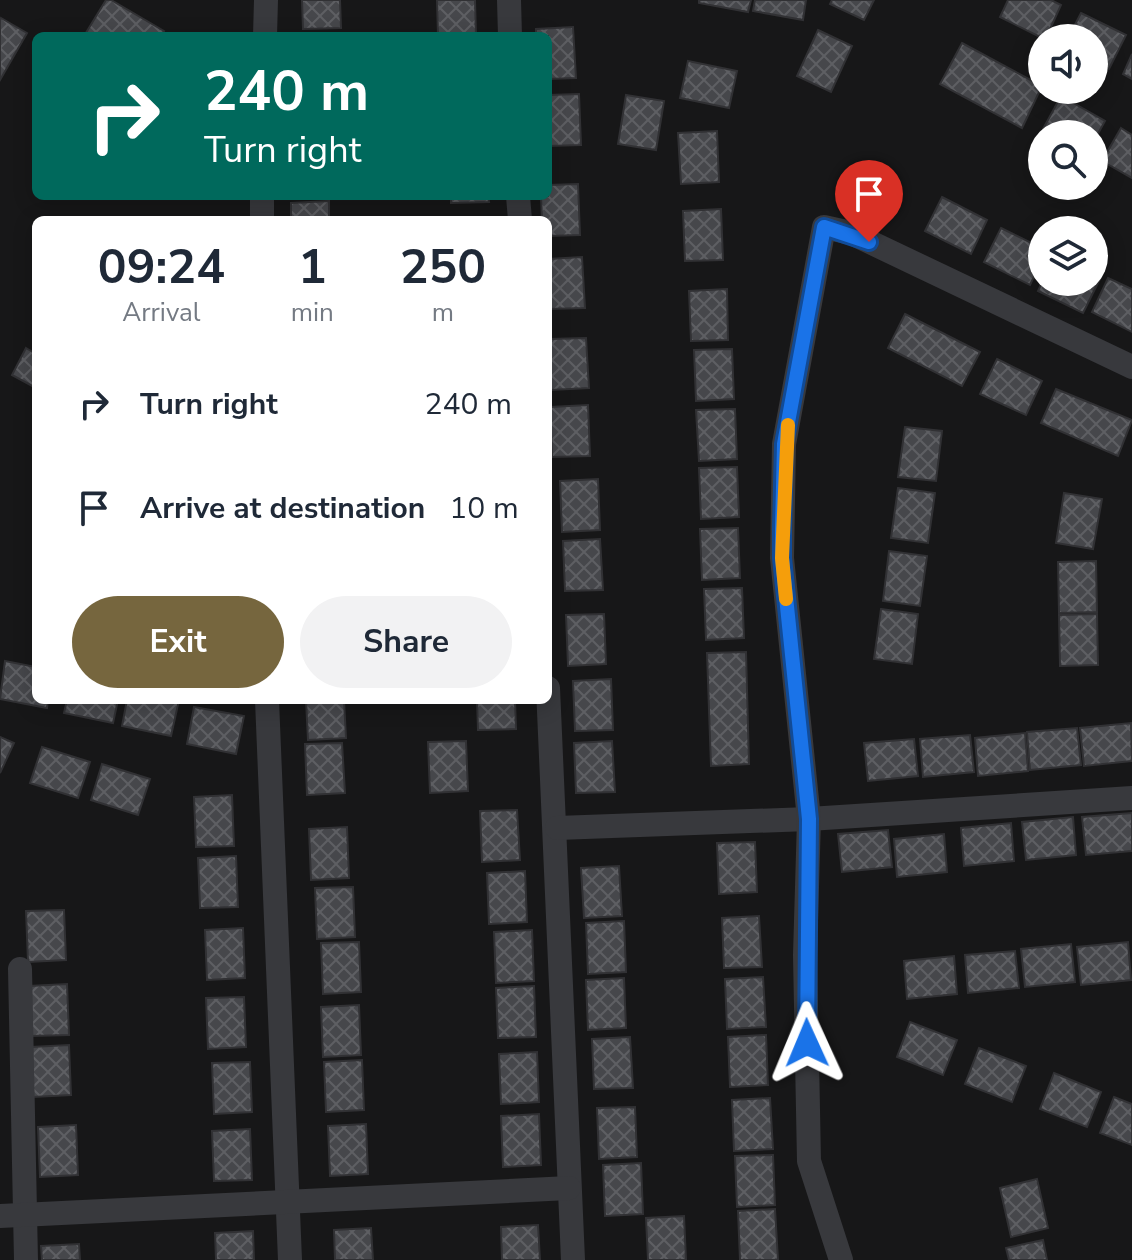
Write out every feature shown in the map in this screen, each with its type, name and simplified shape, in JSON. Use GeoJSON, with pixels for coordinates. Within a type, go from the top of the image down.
{"type":"FeatureCollection","features":[{"type":"Feature","properties":{"kind":"street"},"geometry":{"type":"LineString","coordinates":[[265,32],[266,0]]}},
{"type":"Feature","properties":{"kind":"street"},"geometry":{"type":"LineString","coordinates":[[509,0],[510,32]]}},
{"type":"Feature","properties":{"kind":"street"},"geometry":{"type":"LineString","coordinates":[[841,1260],[809,1161],[805,955],[809,819],[782,558],[784,444],[824,227],[851,233],[1132,367]]}},
{"type":"Feature","properties":{"kind":"street"},"geometry":{"type":"LineString","coordinates":[[267,704],[290,1260]]}},
{"type":"Feature","properties":{"kind":"street"},"geometry":{"type":"LineString","coordinates":[[549,704],[557,828],[573,1260]]}},
{"type":"Feature","properties":{"kind":"street"},"geometry":{"type":"LineString","coordinates":[[557,828],[809,819],[1132,798]]}},
{"type":"Feature","properties":{"kind":"street"},"geometry":{"type":"LineString","coordinates":[[20,969],[12,1215],[26,1260]]}},
{"type":"Feature","properties":{"kind":"street"},"geometry":{"type":"LineString","coordinates":[[12,1215],[569,1188]]}},
{"type":"Feature","properties":{"kind":"building"},"geometry":{"type":"Polygon","coordinates":[[[106,0],[164,31],[163,32],[86,32],[106,0]]]}},
{"type":"Feature","properties":{"kind":"building"},"geometry":{"type":"Polygon","coordinates":[[[302,0],[340,0],[341,28],[303,29],[302,0]]]}},
{"type":"Feature","properties":{"kind":"building"},"geometry":{"type":"Polygon","coordinates":[[[437,0],[475,0],[476,32],[438,32],[437,0]]]}},
{"type":"Feature","properties":{"kind":"building"},"geometry":{"type":"Polygon","coordinates":[[[699,0],[751,0],[748,12],[699,3],[699,0]]]}},
{"type":"Feature","properties":{"kind":"building"},"geometry":{"type":"Polygon","coordinates":[[[755,0],[806,0],[803,20],[753,11],[755,0]]]}},
{"type":"Feature","properties":{"kind":"building"},"geometry":{"type":"Polygon","coordinates":[[[832,0],[874,0],[864,20],[830,4],[832,0]]]}},
{"type":"Feature","properties":{"kind":"building"},"geometry":{"type":"Polygon","coordinates":[[[1008,0],[1051,0],[1061,5],[1052,24],[1028,24],[1028,31],[1000,17],[1008,0]]]}},
{"type":"Feature","properties":{"kind":"building"},"geometry":{"type":"Polygon","coordinates":[[[1081,13],[1104,24],[1075,24],[1081,13]]]}},
{"type":"Feature","properties":{"kind":"building"},"geometry":{"type":"Polygon","coordinates":[[[0,20],[27,33],[0,80],[0,20]]]}},
{"type":"Feature","properties":{"kind":"building"},"geometry":{"type":"Polygon","coordinates":[[[1108,26],[1126,35],[1108,69],[1108,26]]]}},
{"type":"Feature","properties":{"kind":"building"},"geometry":{"type":"Polygon","coordinates":[[[573,27],[576,78],[552,79],[552,32],[536,32],[536,29],[573,27]]]}},
{"type":"Feature","properties":{"kind":"building"},"geometry":{"type":"Polygon","coordinates":[[[818,30],[852,46],[831,92],[797,76],[818,30]]]}},
{"type":"Feature","properties":{"kind":"building"},"geometry":{"type":"Polygon","coordinates":[[[962,43],[1028,78],[1028,104],[1033,104],[1022,128],[940,84],[962,43]]]}},
{"type":"Feature","properties":{"kind":"building"},"geometry":{"type":"Polygon","coordinates":[[[1132,54],[1132,79],[1123,74],[1132,54]]]}},
{"type":"Feature","properties":{"kind":"building"},"geometry":{"type":"Polygon","coordinates":[[[688,61],[737,71],[729,108],[680,98],[688,61]]]}},
{"type":"Feature","properties":{"kind":"building"},"geometry":{"type":"Polygon","coordinates":[[[579,94],[581,145],[552,146],[552,95],[579,94]]]}},
{"type":"Feature","properties":{"kind":"building"},"geometry":{"type":"Polygon","coordinates":[[[626,95],[664,101],[656,150],[618,144],[626,95]]]}},
{"type":"Feature","properties":{"kind":"building"},"geometry":{"type":"Polygon","coordinates":[[[1057,104],[1075,104],[1103,120],[1048,120],[1057,104]]]}},
{"type":"Feature","properties":{"kind":"building"},"geometry":{"type":"Polygon","coordinates":[[[1121,128],[1132,135],[1132,178],[1108,164],[1108,151],[1121,128]]]}},
{"type":"Feature","properties":{"kind":"building"},"geometry":{"type":"Polygon","coordinates":[[[717,131],[719,182],[681,184],[678,133],[717,131]]]}},
{"type":"Feature","properties":{"kind":"building"},"geometry":{"type":"Polygon","coordinates":[[[578,184],[580,235],[552,236],[552,216],[542,216],[541,200],[552,200],[552,185],[578,184]]]}},
{"type":"Feature","properties":{"kind":"building"},"geometry":{"type":"Polygon","coordinates":[[[942,197],[987,220],[971,254],[925,231],[942,197]]]}},
{"type":"Feature","properties":{"kind":"building"},"geometry":{"type":"Polygon","coordinates":[[[451,200],[489,202],[451,203],[451,200]]]}},
{"type":"Feature","properties":{"kind":"building"},"geometry":{"type":"Polygon","coordinates":[[[329,201],[329,216],[291,216],[291,203],[329,201]]]}},
{"type":"Feature","properties":{"kind":"building"},"geometry":{"type":"Polygon","coordinates":[[[721,209],[723,260],[685,261],[683,211],[721,209]]]}},
{"type":"Feature","properties":{"kind":"building"},"geometry":{"type":"Polygon","coordinates":[[[1001,228],[1028,241],[1028,284],[984,262],[1001,228]]]}},
{"type":"Feature","properties":{"kind":"building"},"geometry":{"type":"Polygon","coordinates":[[[582,257],[585,308],[552,309],[552,259],[582,257]]]}},
{"type":"Feature","properties":{"kind":"building"},"geometry":{"type":"Polygon","coordinates":[[[1108,278],[1132,289],[1132,332],[1092,312],[1100,296],[1108,296],[1108,278]]]}},
{"type":"Feature","properties":{"kind":"building"},"geometry":{"type":"Polygon","coordinates":[[[727,289],[728,340],[691,341],[689,291],[727,289]]]}},
{"type":"Feature","properties":{"kind":"building"},"geometry":{"type":"Polygon","coordinates":[[[1048,296],[1092,296],[1083,313],[1048,296]]]}},
{"type":"Feature","properties":{"kind":"building"},"geometry":{"type":"Polygon","coordinates":[[[905,314],[980,352],[962,386],[888,348],[905,314]]]}},
{"type":"Feature","properties":{"kind":"building"},"geometry":{"type":"Polygon","coordinates":[[[586,338],[589,388],[552,390],[552,339],[586,338]]]}},
{"type":"Feature","properties":{"kind":"building"},"geometry":{"type":"Polygon","coordinates":[[[26,348],[32,352],[32,386],[12,375],[26,348]]]}},
{"type":"Feature","properties":{"kind":"building"},"geometry":{"type":"Polygon","coordinates":[[[732,349],[734,399],[696,401],[694,350],[732,349]]]}},
{"type":"Feature","properties":{"kind":"building"},"geometry":{"type":"Polygon","coordinates":[[[997,359],[1042,381],[1026,415],[980,394],[997,359]]]}},
{"type":"Feature","properties":{"kind":"building"},"geometry":{"type":"Polygon","coordinates":[[[1056,389],[1132,420],[1118,456],[1041,423],[1056,389]]]}},
{"type":"Feature","properties":{"kind":"building"},"geometry":{"type":"Polygon","coordinates":[[[588,405],[590,456],[552,457],[552,407],[588,405]]]}},
{"type":"Feature","properties":{"kind":"building"},"geometry":{"type":"Polygon","coordinates":[[[735,409],[737,459],[699,461],[696,410],[735,409]]]}},
{"type":"Feature","properties":{"kind":"building"},"geometry":{"type":"Polygon","coordinates":[[[905,427],[942,431],[936,481],[898,477],[905,427]]]}},
{"type":"Feature","properties":{"kind":"building"},"geometry":{"type":"Polygon","coordinates":[[[737,467],[739,517],[701,519],[699,468],[737,467]]]}},
{"type":"Feature","properties":{"kind":"building"},"geometry":{"type":"Polygon","coordinates":[[[598,479],[600,530],[562,532],[560,481],[598,479]]]}},
{"type":"Feature","properties":{"kind":"building"},"geometry":{"type":"Polygon","coordinates":[[[898,488],[935,493],[928,543],[891,538],[898,488]]]}},
{"type":"Feature","properties":{"kind":"building"},"geometry":{"type":"Polygon","coordinates":[[[1064,493],[1102,499],[1093,549],[1056,543],[1064,493]]]}},
{"type":"Feature","properties":{"kind":"building"},"geometry":{"type":"Polygon","coordinates":[[[738,528],[740,578],[702,580],[700,529],[738,528]]]}},
{"type":"Feature","properties":{"kind":"building"},"geometry":{"type":"Polygon","coordinates":[[[600,539],[603,590],[565,591],[563,541],[600,539]]]}},
{"type":"Feature","properties":{"kind":"building"},"geometry":{"type":"Polygon","coordinates":[[[889,551],[927,556],[920,606],[883,601],[889,551]]]}},
{"type":"Feature","properties":{"kind":"building"},"geometry":{"type":"Polygon","coordinates":[[[1096,561],[1097,612],[1059,613],[1058,562],[1096,561]]]}},
{"type":"Feature","properties":{"kind":"building"},"geometry":{"type":"Polygon","coordinates":[[[742,588],[744,638],[706,640],[704,589],[742,588]]]}},
{"type":"Feature","properties":{"kind":"building"},"geometry":{"type":"Polygon","coordinates":[[[881,609],[918,614],[912,664],[874,659],[881,609]]]}},
{"type":"Feature","properties":{"kind":"building"},"geometry":{"type":"Polygon","coordinates":[[[604,614],[606,664],[568,666],[566,615],[604,614]]]}},
{"type":"Feature","properties":{"kind":"building"},"geometry":{"type":"Polygon","coordinates":[[[1097,614],[1098,665],[1060,666],[1059,615],[1097,614]]]}},
{"type":"Feature","properties":{"kind":"building"},"geometry":{"type":"Polygon","coordinates":[[[746,652],[749,764],[711,766],[707,653],[746,652]]]}},
{"type":"Feature","properties":{"kind":"building"},"geometry":{"type":"Polygon","coordinates":[[[5,661],[32,666],[32,704],[48,704],[47,708],[0,699],[5,661]]]}},
{"type":"Feature","properties":{"kind":"building"},"geometry":{"type":"Polygon","coordinates":[[[611,679],[613,730],[575,731],[573,681],[611,679]]]}},
{"type":"Feature","properties":{"kind":"building"},"geometry":{"type":"Polygon","coordinates":[[[66,704],[117,704],[113,723],[64,713],[66,704]]]}},
{"type":"Feature","properties":{"kind":"building"},"geometry":{"type":"Polygon","coordinates":[[[126,704],[178,704],[171,736],[122,726],[126,704]]]}},
{"type":"Feature","properties":{"kind":"building"},"geometry":{"type":"Polygon","coordinates":[[[306,704],[344,704],[346,738],[308,740],[306,704]]]}},
{"type":"Feature","properties":{"kind":"building"},"geometry":{"type":"Polygon","coordinates":[[[477,704],[515,704],[516,729],[478,730],[477,704]]]}},
{"type":"Feature","properties":{"kind":"building"},"geometry":{"type":"Polygon","coordinates":[[[194,707],[244,716],[236,754],[187,744],[194,707]]]}},
{"type":"Feature","properties":{"kind":"building"},"geometry":{"type":"Polygon","coordinates":[[[1131,723],[1132,761],[1084,766],[1080,728],[1131,723]]]}},
{"type":"Feature","properties":{"kind":"building"},"geometry":{"type":"Polygon","coordinates":[[[1077,728],[1081,765],[1030,770],[1027,732],[1077,728]]]}},
{"type":"Feature","properties":{"kind":"building"},"geometry":{"type":"Polygon","coordinates":[[[1025,733],[1028,771],[978,776],[975,738],[1025,733]]]}},
{"type":"Feature","properties":{"kind":"building"},"geometry":{"type":"Polygon","coordinates":[[[970,735],[974,772],[923,777],[920,739],[970,735]]]}},
{"type":"Feature","properties":{"kind":"building"},"geometry":{"type":"Polygon","coordinates":[[[0,737],[14,743],[0,773],[0,737]]]}},
{"type":"Feature","properties":{"kind":"building"},"geometry":{"type":"Polygon","coordinates":[[[914,739],[918,776],[868,781],[864,743],[914,739]]]}},
{"type":"Feature","properties":{"kind":"building"},"geometry":{"type":"Polygon","coordinates":[[[466,741],[468,791],[430,793],[428,742],[466,741]]]}},
{"type":"Feature","properties":{"kind":"building"},"geometry":{"type":"Polygon","coordinates":[[[612,741],[615,792],[576,793],[574,743],[612,741]]]}},
{"type":"Feature","properties":{"kind":"building"},"geometry":{"type":"Polygon","coordinates":[[[342,743],[345,793],[307,795],[305,744],[342,743]]]}},
{"type":"Feature","properties":{"kind":"building"},"geometry":{"type":"Polygon","coordinates":[[[42,747],[90,762],[78,798],[30,783],[42,747]]]}},
{"type":"Feature","properties":{"kind":"building"},"geometry":{"type":"Polygon","coordinates":[[[102,764],[150,779],[138,815],[91,800],[102,764]]]}},
{"type":"Feature","properties":{"kind":"building"},"geometry":{"type":"Polygon","coordinates":[[[232,795],[234,846],[196,847],[194,797],[232,795]]]}},
{"type":"Feature","properties":{"kind":"building"},"geometry":{"type":"Polygon","coordinates":[[[517,810],[520,860],[482,862],[480,811],[517,810]]]}},
{"type":"Feature","properties":{"kind":"building"},"geometry":{"type":"Polygon","coordinates":[[[1132,813],[1132,851],[1086,855],[1082,817],[1132,813]]]}},
{"type":"Feature","properties":{"kind":"building"},"geometry":{"type":"Polygon","coordinates":[[[1073,817],[1076,855],[1026,860],[1022,822],[1073,817]]]}},
{"type":"Feature","properties":{"kind":"building"},"geometry":{"type":"Polygon","coordinates":[[[1011,823],[1014,861],[964,866],[961,828],[1011,823]]]}},
{"type":"Feature","properties":{"kind":"building"},"geometry":{"type":"Polygon","coordinates":[[[347,827],[349,878],[311,880],[309,829],[347,827]]]}},
{"type":"Feature","properties":{"kind":"building"},"geometry":{"type":"Polygon","coordinates":[[[888,830],[892,867],[842,872],[838,834],[888,830]]]}},
{"type":"Feature","properties":{"kind":"building"},"geometry":{"type":"Polygon","coordinates":[[[944,834],[947,872],[897,877],[894,839],[944,834]]]}},
{"type":"Feature","properties":{"kind":"building"},"geometry":{"type":"Polygon","coordinates":[[[755,842],[757,892],[719,894],[717,843],[755,842]]]}},
{"type":"Feature","properties":{"kind":"building"},"geometry":{"type":"Polygon","coordinates":[[[236,856],[238,907],[200,908],[198,858],[236,856]]]}},
{"type":"Feature","properties":{"kind":"building"},"geometry":{"type":"Polygon","coordinates":[[[619,866],[622,916],[584,918],[581,868],[619,866]]]}},
{"type":"Feature","properties":{"kind":"building"},"geometry":{"type":"Polygon","coordinates":[[[525,871],[527,922],[489,924],[487,873],[525,871]]]}},
{"type":"Feature","properties":{"kind":"building"},"geometry":{"type":"Polygon","coordinates":[[[353,887],[355,937],[317,939],[315,888],[353,887]]]}},
{"type":"Feature","properties":{"kind":"building"},"geometry":{"type":"Polygon","coordinates":[[[64,910],[66,960],[28,962],[26,911],[64,910]]]}},
{"type":"Feature","properties":{"kind":"building"},"geometry":{"type":"Polygon","coordinates":[[[759,916],[762,967],[724,968],[722,918],[759,916]]]}},
{"type":"Feature","properties":{"kind":"building"},"geometry":{"type":"Polygon","coordinates":[[[624,921],[626,972],[588,974],[586,923],[624,921]]]}},
{"type":"Feature","properties":{"kind":"building"},"geometry":{"type":"Polygon","coordinates":[[[243,928],[245,978],[207,980],[205,930],[243,928]]]}},
{"type":"Feature","properties":{"kind":"building"},"geometry":{"type":"Polygon","coordinates":[[[532,930],[534,981],[496,983],[494,932],[532,930]]]}},
{"type":"Feature","properties":{"kind":"building"},"geometry":{"type":"Polygon","coordinates":[[[359,942],[361,992],[323,994],[321,943],[359,942]]]}},
{"type":"Feature","properties":{"kind":"building"},"geometry":{"type":"Polygon","coordinates":[[[1128,942],[1131,980],[1081,985],[1077,947],[1128,942]]]}},
{"type":"Feature","properties":{"kind":"building"},"geometry":{"type":"Polygon","coordinates":[[[1071,944],[1075,982],[1025,987],[1021,949],[1071,944]]]}},
{"type":"Feature","properties":{"kind":"building"},"geometry":{"type":"Polygon","coordinates":[[[1015,951],[1019,988],[968,993],[965,955],[1015,951]]]}},
{"type":"Feature","properties":{"kind":"building"},"geometry":{"type":"Polygon","coordinates":[[[954,956],[957,994],[907,999],[904,961],[954,956]]]}},
{"type":"Feature","properties":{"kind":"building"},"geometry":{"type":"Polygon","coordinates":[[[763,977],[766,1027],[727,1029],[725,979],[763,977]]]}},
{"type":"Feature","properties":{"kind":"building"},"geometry":{"type":"Polygon","coordinates":[[[624,978],[626,1028],[588,1030],[586,980],[624,978]]]}},
{"type":"Feature","properties":{"kind":"building"},"geometry":{"type":"Polygon","coordinates":[[[67,984],[69,1035],[31,1036],[29,986],[67,984]]]}},
{"type":"Feature","properties":{"kind":"building"},"geometry":{"type":"Polygon","coordinates":[[[534,986],[536,1037],[498,1038],[496,988],[534,986]]]}},
{"type":"Feature","properties":{"kind":"building"},"geometry":{"type":"Polygon","coordinates":[[[244,997],[246,1047],[208,1049],[206,998],[244,997]]]}},
{"type":"Feature","properties":{"kind":"building"},"geometry":{"type":"Polygon","coordinates":[[[359,1005],[361,1055],[323,1057],[321,1007],[359,1005]]]}},
{"type":"Feature","properties":{"kind":"building"},"geometry":{"type":"Polygon","coordinates":[[[910,1022],[957,1040],[943,1075],[897,1057],[910,1022]]]}},
{"type":"Feature","properties":{"kind":"building"},"geometry":{"type":"Polygon","coordinates":[[[766,1035],[768,1085],[730,1087],[728,1037],[766,1035]]]}},
{"type":"Feature","properties":{"kind":"building"},"geometry":{"type":"Polygon","coordinates":[[[630,1037],[633,1088],[594,1089],[592,1039],[630,1037]]]}},
{"type":"Feature","properties":{"kind":"building"},"geometry":{"type":"Polygon","coordinates":[[[69,1045],[71,1095],[33,1097],[31,1047],[69,1045]]]}},
{"type":"Feature","properties":{"kind":"building"},"geometry":{"type":"Polygon","coordinates":[[[979,1048],[1026,1066],[1012,1102],[965,1084],[979,1048]]]}},
{"type":"Feature","properties":{"kind":"building"},"geometry":{"type":"Polygon","coordinates":[[[537,1052],[539,1102],[501,1104],[499,1054],[537,1052]]]}},
{"type":"Feature","properties":{"kind":"building"},"geometry":{"type":"Polygon","coordinates":[[[362,1060],[364,1110],[326,1112],[324,1062],[362,1060]]]}},
{"type":"Feature","properties":{"kind":"building"},"geometry":{"type":"Polygon","coordinates":[[[250,1062],[252,1112],[214,1114],[212,1063],[250,1062]]]}},
{"type":"Feature","properties":{"kind":"building"},"geometry":{"type":"Polygon","coordinates":[[[1054,1073],[1101,1092],[1087,1127],[1040,1109],[1054,1073]]]}},
{"type":"Feature","properties":{"kind":"building"},"geometry":{"type":"Polygon","coordinates":[[[1114,1097],[1132,1104],[1132,1145],[1100,1133],[1114,1097]]]}},
{"type":"Feature","properties":{"kind":"building"},"geometry":{"type":"Polygon","coordinates":[[[770,1098],[773,1149],[734,1151],[732,1100],[770,1098]]]}},
{"type":"Feature","properties":{"kind":"building"},"geometry":{"type":"Polygon","coordinates":[[[635,1107],[637,1157],[599,1159],[597,1108],[635,1107]]]}},
{"type":"Feature","properties":{"kind":"building"},"geometry":{"type":"Polygon","coordinates":[[[539,1114],[541,1165],[503,1167],[501,1116],[539,1114]]]}},
{"type":"Feature","properties":{"kind":"building"},"geometry":{"type":"Polygon","coordinates":[[[366,1124],[368,1174],[330,1176],[328,1126],[366,1124]]]}},
{"type":"Feature","properties":{"kind":"building"},"geometry":{"type":"Polygon","coordinates":[[[76,1125],[78,1175],[40,1177],[38,1127],[76,1125]]]}},
{"type":"Feature","properties":{"kind":"building"},"geometry":{"type":"Polygon","coordinates":[[[250,1129],[252,1180],[214,1181],[212,1131],[250,1129]]]}},
{"type":"Feature","properties":{"kind":"building"},"geometry":{"type":"Polygon","coordinates":[[[773,1155],[775,1205],[737,1207],[735,1156],[773,1155]]]}},
{"type":"Feature","properties":{"kind":"building"},"geometry":{"type":"Polygon","coordinates":[[[641,1163],[643,1214],[605,1216],[603,1165],[641,1163]]]}},
{"type":"Feature","properties":{"kind":"building"},"geometry":{"type":"Polygon","coordinates":[[[1037,1179],[1048,1228],[1011,1237],[1000,1188],[1037,1179]]]}},
{"type":"Feature","properties":{"kind":"building"},"geometry":{"type":"Polygon","coordinates":[[[775,1209],[778,1260],[740,1260],[738,1211],[775,1209]]]}},
{"type":"Feature","properties":{"kind":"building"},"geometry":{"type":"Polygon","coordinates":[[[684,1216],[686,1260],[648,1260],[646,1218],[684,1216]]]}},
{"type":"Feature","properties":{"kind":"building"},"geometry":{"type":"Polygon","coordinates":[[[538,1225],[540,1260],[502,1260],[501,1227],[538,1225]]]}},
{"type":"Feature","properties":{"kind":"building"},"geometry":{"type":"Polygon","coordinates":[[[371,1228],[373,1260],[335,1260],[334,1230],[371,1228]]]}},
{"type":"Feature","properties":{"kind":"building"},"geometry":{"type":"Polygon","coordinates":[[[253,1231],[254,1260],[216,1260],[215,1233],[253,1231]]]}},
{"type":"Feature","properties":{"kind":"building"},"geometry":{"type":"Polygon","coordinates":[[[1043,1240],[1047,1260],[1009,1260],[1006,1248],[1043,1240]]]}},
{"type":"Feature","properties":{"kind":"building"},"geometry":{"type":"Polygon","coordinates":[[[79,1244],[80,1260],[42,1260],[41,1246],[79,1244]]]}},
{"type":"Feature","properties":{"kind":"slow traffic"},"geometry":{"type":"LineString","coordinates":[[786,599],[782,558],[784,444],[788,425]]}},
{"type":"Feature","properties":{"kind":"route"},"geometry":{"type":"LineString","coordinates":[[807,1043],[805,955],[809,819],[782,558],[784,444],[824,227],[851,233],[869,242]]}}]}
